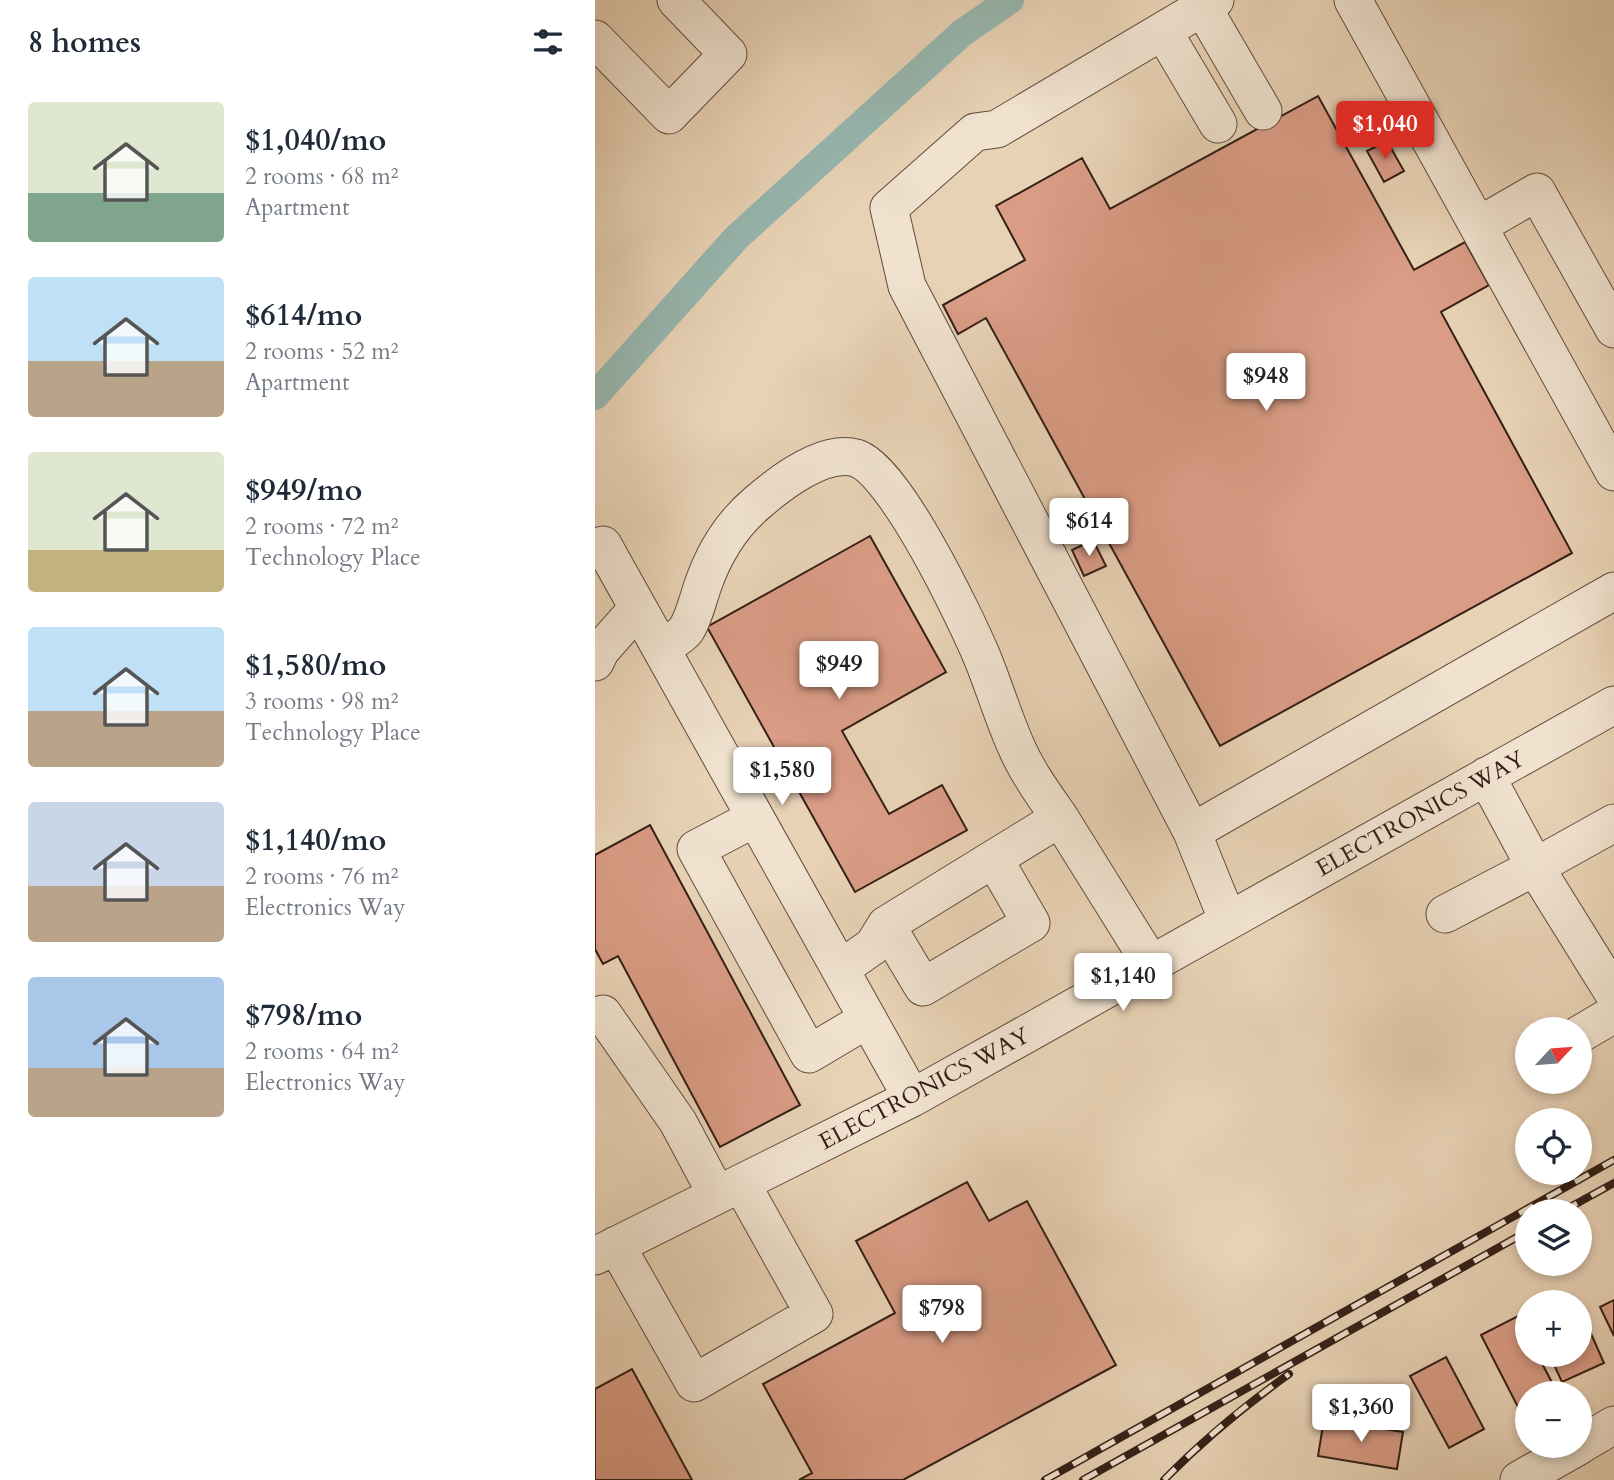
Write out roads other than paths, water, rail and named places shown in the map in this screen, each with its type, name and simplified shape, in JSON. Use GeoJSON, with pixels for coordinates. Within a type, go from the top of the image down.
{"type":"FeatureCollection","features":[{"type":"Feature","properties":{"kind":"street"},"geometry":{"type":"LineString","coordinates":[[595,38],[669,115],[728,54],[676,0]]}},
{"type":"Feature","properties":{"kind":"street"},"geometry":{"type":"LineString","coordinates":[[1353,0],[1611,460]]}},
{"type":"Feature","properties":{"kind":"street"},"geometry":{"type":"LineString","coordinates":[[1228,921],[1192,832],[907,286],[889,208],[975,132],[997,129],[1209,4],[1263,111]]}},
{"type":"Feature","properties":{"kind":"street"},"geometry":{"type":"LineString","coordinates":[[1163,31],[1218,124]]}},
{"type":"Feature","properties":{"kind":"street"},"geometry":{"type":"LineString","coordinates":[[1478,226],[1537,192],[1614,329]]}},
{"type":"Feature","properties":{"kind":"street"},"geometry":{"type":"LineString","coordinates":[[660,649],[685,631],[715,553],[733,528],[757,503],[820,461],[856,458],[871,468],[889,487],[906,513],[953,597],[976,646],[1017,749],[1035,782],[1151,964]]}},
{"type":"Feature","properties":{"kind":"street"},"geometry":{"type":"LineString","coordinates":[[603,545],[912,1098]]}},
{"type":"Feature","properties":{"kind":"street"},"geometry":{"type":"LineString","coordinates":[[1192,832],[1614,591]]}},
{"type":"Feature","properties":{"kind":"street"},"geometry":{"type":"LineString","coordinates":[[595,662],[601,650],[638,608]]}},
{"type":"Feature","properties":{"kind":"street","name":"ELECTRONICS WAY"},"geometry":{"type":"LineString","coordinates":[[602,1249],[912,1098],[1614,705]]}},
{"type":"Feature","properties":{"kind":"street"},"geometry":{"type":"LineString","coordinates":[[1486,776],[1535,867],[1614,994]]}},
{"type":"Feature","properties":{"kind":"street"},"geometry":{"type":"LineString","coordinates":[[755,818],[696,849],[809,1054],[867,1019]]}},
{"type":"Feature","properties":{"kind":"street"},"geometry":{"type":"LineString","coordinates":[[840,969],[873,946],[886,925],[1060,818]]}},
{"type":"Feature","properties":{"kind":"street"},"geometry":{"type":"LineString","coordinates":[[1445,914],[1614,823]]}},
{"type":"Feature","properties":{"kind":"street"},"geometry":{"type":"LineString","coordinates":[[886,925],[923,987],[1031,923],[994,859]]}},
{"type":"Feature","properties":{"kind":"street"},"geometry":{"type":"LineString","coordinates":[[602,1249],[694,1382],[814,1314],[729,1189],[678,1122],[603,1014]]}},
{"type":"Feature","properties":{"kind":"street"},"geometry":{"type":"LineString","coordinates":[[1593,1026],[1614,1014]]}},
{"type":"Feature","properties":{"kind":"street"},"geometry":{"type":"LineString","coordinates":[[1592,1438],[1614,1425]]}},
{"type":"Feature","properties":{"kind":"street"},"geometry":{"type":"LineString","coordinates":[[1519,1480],[1557,1458]]}},
{"type":"Feature","properties":{"kind":"waterway"},"geometry":{"type":"LineString","coordinates":[[595,396],[736,238],[962,33],[1010,0]]}},
{"type":"Feature","properties":{"kind":"railway"},"geometry":{"type":"LineString","coordinates":[[1045,1480],[1614,1160]]}},
{"type":"Feature","properties":{"kind":"railway"},"geometry":{"type":"LineString","coordinates":[[1585,1199],[1614,1183]]}},
{"type":"Feature","properties":{"kind":"railway"},"geometry":{"type":"LineString","coordinates":[[1083,1480],[1515,1238]]}},
{"type":"Feature","properties":{"kind":"railway"},"geometry":{"type":"LineString","coordinates":[[1164,1480],[1224,1424],[1289,1374]]}}]}
